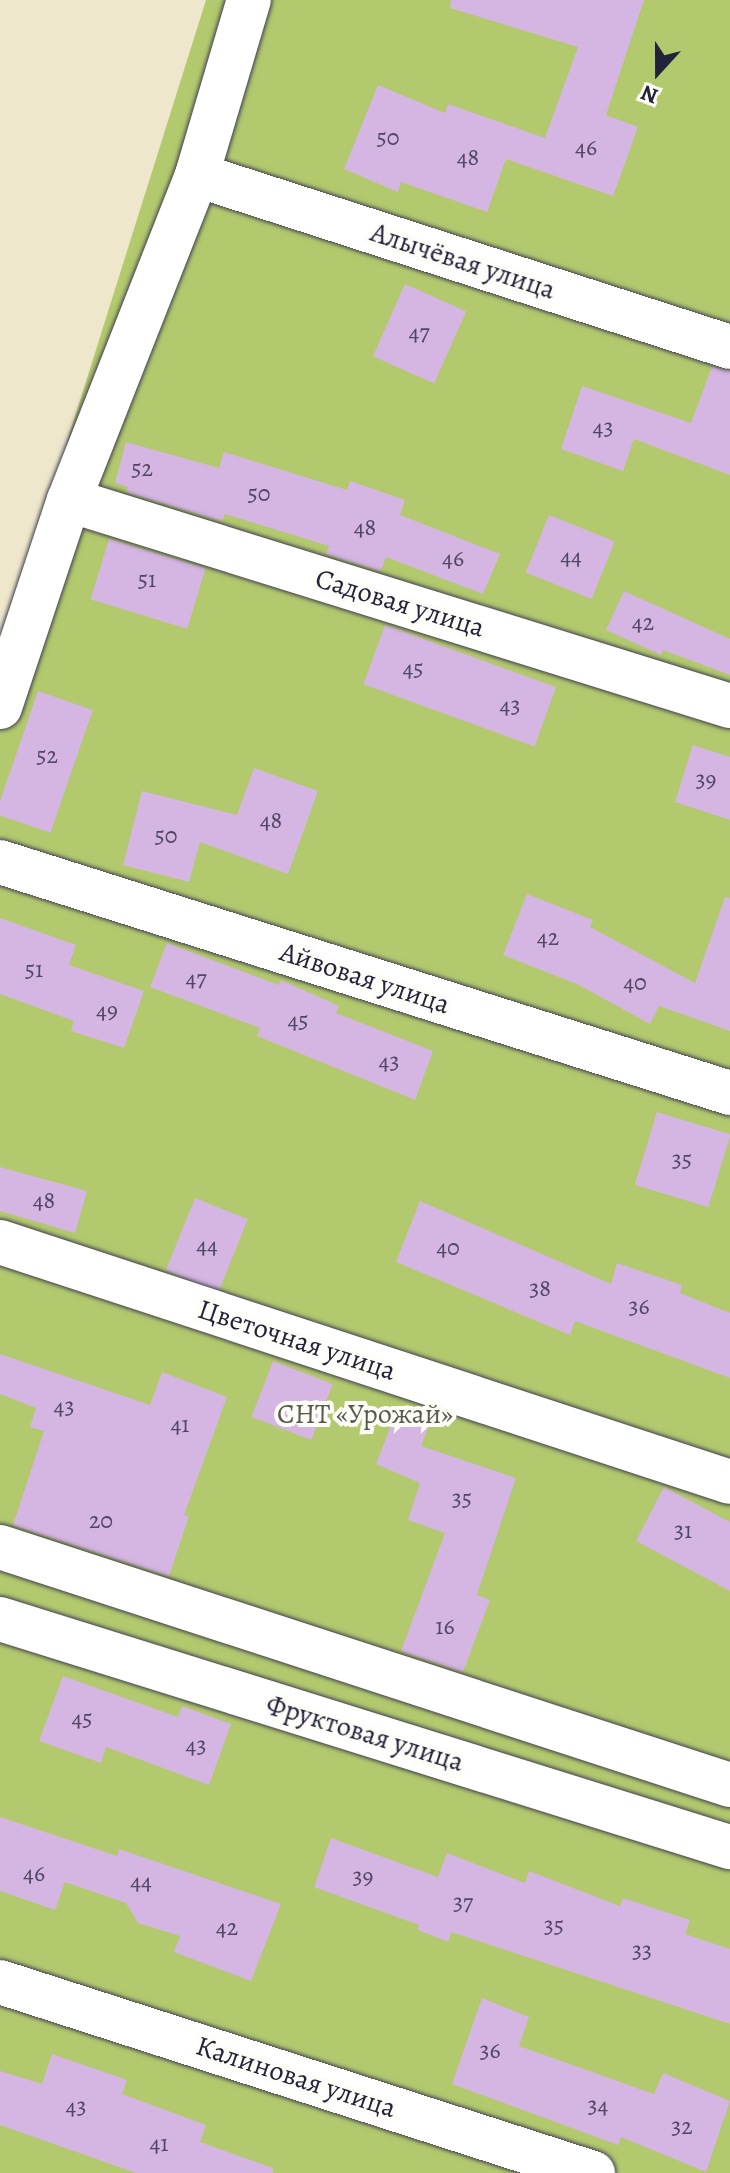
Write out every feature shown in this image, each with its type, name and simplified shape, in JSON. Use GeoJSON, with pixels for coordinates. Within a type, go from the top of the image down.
{"type":"FeatureCollection","features":[{"type":"Feature","properties":{"kind":"street"},"geometry":{"type":"LineString","coordinates":[[0,707],[69,500],[197,175],[249,0]]}},
{"type":"Feature","properties":{"kind":"street","name":"Алычёвая улица"},"geometry":{"type":"LineString","coordinates":[[197,175],[730,347]]}},
{"type":"Feature","properties":{"kind":"street","name":"Садовая улица"},"geometry":{"type":"LineString","coordinates":[[69,500],[730,706]]}},
{"type":"Feature","properties":{"kind":"street","name":"Айвовая улица"},"geometry":{"type":"LineString","coordinates":[[0,862],[730,1093]]}},
{"type":"Feature","properties":{"kind":"street","name":"Цветочная улица"},"geometry":{"type":"LineString","coordinates":[[0,1242],[730,1482]]}},
{"type":"Feature","properties":{"kind":"street"},"geometry":{"type":"LineString","coordinates":[[0,1547],[730,1785]]}},
{"type":"Feature","properties":{"kind":"street","name":"Фруктовая улица"},"geometry":{"type":"LineString","coordinates":[[0,1619],[730,1847]]}},
{"type":"Feature","properties":{"kind":"street","name":"Калиновая улица"},"geometry":{"type":"LineString","coordinates":[[0,1982],[593,2173]]}},
{"type":"Feature","properties":{"kind":"green space","name":"СНТ «Урожай»"},"geometry":{"type":"Polygon","coordinates":[[[206,0],[730,0],[730,2173],[0,2173],[0,655],[206,0]]]}},
{"type":"Feature","properties":{"kind":"building"},"geometry":{"type":"Polygon","coordinates":[[[451,0],[644,0],[606,115],[638,127],[613,196],[506,159],[487,212],[401,182],[398,192],[344,169],[378,85],[445,113],[448,104],[545,138],[578,47],[450,8],[451,0]]]}},
{"type":"Feature","properties":{"kind":"building"},"geometry":{"type":"Polygon","coordinates":[[[405,284],[466,311],[434,383],[373,356],[405,284]]]}},
{"type":"Feature","properties":{"kind":"building"},"geometry":{"type":"Polygon","coordinates":[[[712,367],[730,371],[730,475],[634,439],[623,471],[561,449],[582,386],[691,423],[712,367]]]}},
{"type":"Feature","properties":{"kind":"building"},"geometry":{"type":"Polygon","coordinates":[[[126,442],[219,468],[224,452],[347,490],[350,481],[405,500],[400,515],[500,554],[483,594],[386,557],[381,571],[326,554],[329,546],[225,514],[222,521],[126,492],[128,487],[115,483],[126,442]]]}},
{"type":"Feature","properties":{"kind":"building"},"geometry":{"type":"Polygon","coordinates":[[[549,515],[615,542],[592,599],[526,572],[549,515]]]}},
{"type":"Feature","properties":{"kind":"building"},"geometry":{"type":"Polygon","coordinates":[[[109,539],[206,569],[187,629],[91,599],[109,539]]]}},
{"type":"Feature","properties":{"kind":"building"},"geometry":{"type":"Polygon","coordinates":[[[624,591],[730,639],[730,675],[663,650],[661,655],[606,630],[624,591]]]}},
{"type":"Feature","properties":{"kind":"building"},"geometry":{"type":"Polygon","coordinates":[[[385,625],[556,687],[534,746],[363,684],[385,625]]]}},
{"type":"Feature","properties":{"kind":"building"},"geometry":{"type":"Polygon","coordinates":[[[38,691],[93,710],[51,833],[0,815],[0,801],[38,691]]]}},
{"type":"Feature","properties":{"kind":"building"},"geometry":{"type":"Polygon","coordinates":[[[693,745],[730,757],[730,820],[675,802],[693,745]]]}},
{"type":"Feature","properties":{"kind":"building"},"geometry":{"type":"Polygon","coordinates":[[[254,768],[318,791],[288,874],[200,842],[189,882],[123,865],[142,791],[237,815],[254,768]]]}},
{"type":"Feature","properties":{"kind":"building"},"geometry":{"type":"Polygon","coordinates":[[[527,894],[593,920],[590,927],[695,983],[725,897],[730,898],[730,1031],[659,1006],[650,1024],[579,985],[503,955],[527,894]]]}},
{"type":"Feature","properties":{"kind":"building"},"geometry":{"type":"Polygon","coordinates":[[[0,918],[76,945],[69,965],[144,991],[124,1048],[71,1031],[74,1021],[0,994],[0,918]]]}},
{"type":"Feature","properties":{"kind":"building"},"geometry":{"type":"Polygon","coordinates":[[[167,943],[279,985],[281,980],[339,1006],[336,1013],[433,1051],[415,1100],[257,1036],[260,1028],[150,987],[167,943]]]}},
{"type":"Feature","properties":{"kind":"building"},"geometry":{"type":"Polygon","coordinates":[[[657,1112],[730,1134],[708,1207],[635,1185],[657,1112]]]}},
{"type":"Feature","properties":{"kind":"building"},"geometry":{"type":"Polygon","coordinates":[[[0,1167],[87,1191],[75,1233],[0,1211],[0,1167]]]}},
{"type":"Feature","properties":{"kind":"building"},"geometry":{"type":"Polygon","coordinates":[[[195,1198],[248,1219],[219,1292],[166,1270],[195,1198]]]}},
{"type":"Feature","properties":{"kind":"building"},"geometry":{"type":"Polygon","coordinates":[[[420,1201],[611,1284],[617,1263],[682,1285],[680,1293],[730,1313],[730,1378],[575,1321],[570,1335],[396,1262],[420,1201]]]}},
{"type":"Feature","properties":{"kind":"building"},"geometry":{"type":"Polygon","coordinates":[[[0,1354],[150,1405],[162,1372],[227,1397],[184,1515],[189,1516],[169,1576],[13,1525],[44,1431],[30,1427],[36,1408],[0,1394],[0,1354]]]}},
{"type":"Feature","properties":{"kind":"building"},"geometry":{"type":"Polygon","coordinates":[[[273,1361],[333,1384],[311,1440],[251,1417],[273,1361]]]}},
{"type":"Feature","properties":{"kind":"building"},"geometry":{"type":"Polygon","coordinates":[[[397,1410],[430,1423],[421,1446],[516,1478],[477,1595],[490,1600],[463,1672],[401,1651],[445,1533],[408,1520],[420,1483],[376,1464],[397,1410]]]}},
{"type":"Feature","properties":{"kind":"building"},"geometry":{"type":"Polygon","coordinates":[[[664,1487],[730,1522],[730,1591],[636,1541],[664,1487]]]}},
{"type":"Feature","properties":{"kind":"building"},"geometry":{"type":"Polygon","coordinates":[[[63,1676],[178,1717],[182,1706],[231,1724],[209,1785],[106,1747],[101,1763],[39,1741],[63,1676]]]}},
{"type":"Feature","properties":{"kind":"building"},"geometry":{"type":"Polygon","coordinates":[[[0,1817],[117,1856],[119,1849],[281,1904],[251,1981],[174,1952],[180,1936],[138,1923],[126,1903],[65,1882],[55,1910],[0,1891],[0,1817]]]}},
{"type":"Feature","properties":{"kind":"building"},"geometry":{"type":"Polygon","coordinates":[[[331,1838],[438,1877],[447,1853],[525,1883],[529,1871],[620,1906],[623,1898],[690,1920],[685,1934],[730,1949],[730,2024],[451,1932],[448,1942],[418,1930],[419,1925],[314,1887],[331,1838]]]}},
{"type":"Feature","properties":{"kind":"building"},"geometry":{"type":"Polygon","coordinates":[[[482,1998],[529,2017],[519,2046],[654,2094],[663,2073],[730,2101],[706,2172],[621,2137],[618,2145],[452,2084],[482,1998]]]}},
{"type":"Feature","properties":{"kind":"building"},"geometry":{"type":"Polygon","coordinates":[[[52,2054],[127,2080],[122,2094],[206,2125],[200,2142],[273,2168],[273,2173],[136,2173],[0,2125],[0,2071],[42,2084],[52,2054]]]}}]}
